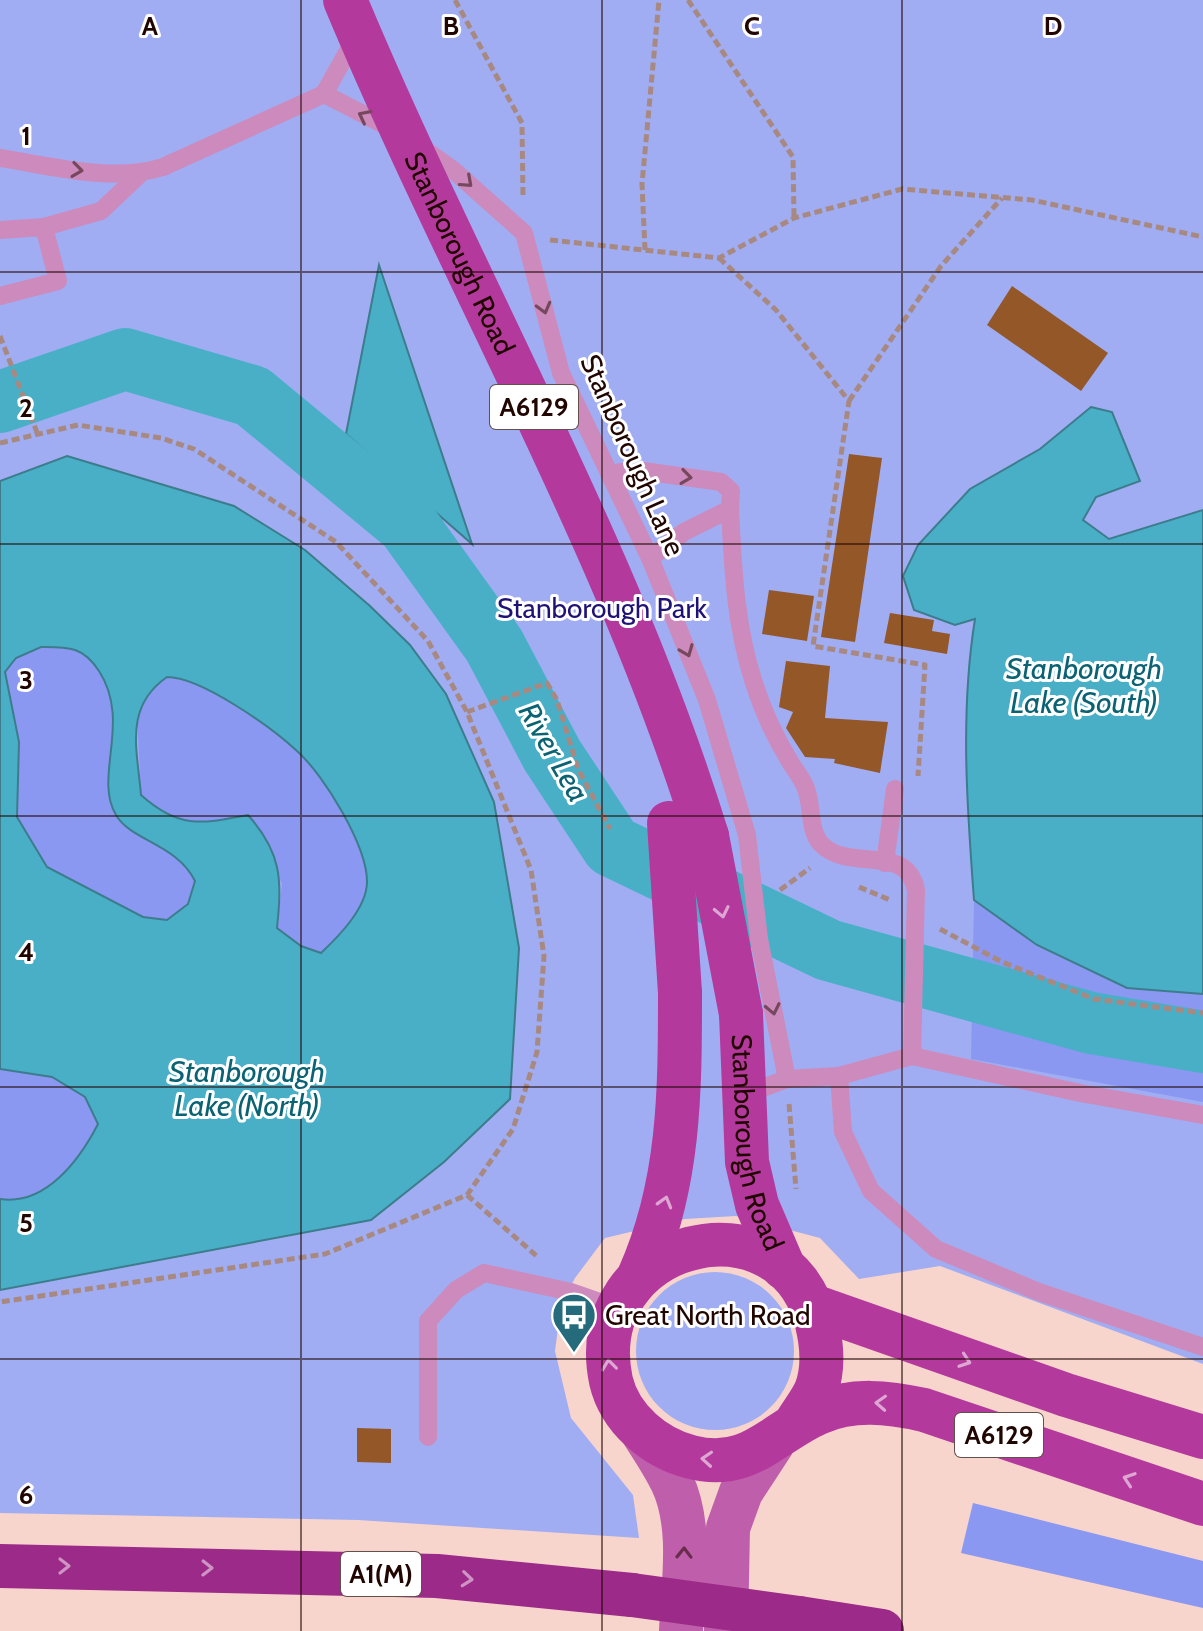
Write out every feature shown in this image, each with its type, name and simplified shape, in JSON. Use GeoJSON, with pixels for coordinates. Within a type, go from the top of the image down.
{"type":"FeatureCollection","features":[{"type":"Feature","properties":{"kind":"highway","name":"A1(M)"},"geometry":{"type":"LineString","coordinates":[[0,1566],[437,1576],[632,1595],[882,1631]]}},
{"type":"Feature","properties":{"kind":"main road","name":"Stanborough Road"},"geometry":{"type":"LineString","coordinates":[[352,16],[592,533],[653,683],[708,831],[741,1014],[747,1162],[757,1205],[784,1268]]}},
{"type":"Feature","properties":{"kind":"main road","name":"A6129"},"geometry":{"type":"LineString","coordinates":[[612,1293],[668,1193],[677,1141],[680,993],[708,831]]}},
{"type":"Feature","properties":{"kind":"main road"},"geometry":{"type":"LineString","coordinates":[[681,1631],[684,1543],[680,1509],[673,1483],[643,1433],[625,1413],[610,1375],[612,1293],[671,1253],[694,1246],[718,1244],[753,1251],[784,1268],[813,1306],[823,1348],[816,1390],[741,1492],[728,1528],[726,1631]]}},
{"type":"Feature","properties":{"kind":"main road","name":"A6129"},"geometry":{"type":"LineString","coordinates":[[813,1306],[1023,1381],[1203,1437]]}},
{"type":"Feature","properties":{"kind":"main road","name":"A6129"},"geometry":{"type":"LineString","coordinates":[[783,1434],[819,1412],[882,1401],[924,1410],[1203,1504]]}},
{"type":"Feature","properties":{"kind":"main road"},"geometry":{"type":"LineString","coordinates":[[643,1433],[666,1449],[693,1458],[720,1460],[748,1454],[783,1434]]}},
{"type":"Feature","properties":{"kind":"lane"},"geometry":{"type":"LineString","coordinates":[[0,230],[44,227],[101,211],[139,175],[324,94],[352,16]]}},
{"type":"Feature","properties":{"kind":"lane"},"geometry":{"type":"LineString","coordinates":[[324,94],[406,136],[452,169],[524,233]]}},
{"type":"Feature","properties":{"kind":"lane"},"geometry":{"type":"LineString","coordinates":[[0,158],[139,175]]}},
{"type":"Feature","properties":{"kind":"lane"},"geometry":{"type":"LineString","coordinates":[[0,296],[58,281],[44,227]]}},
{"type":"Feature","properties":{"kind":"lane","name":"Stanborough Lane"},"geometry":{"type":"LineString","coordinates":[[524,233],[561,373],[650,558],[707,700],[708,831],[759,939],[787,1079]]}},
{"type":"Feature","properties":{"kind":"lane"},"geometry":{"type":"LineString","coordinates":[[609,474],[636,470],[721,482],[731,491],[736,612],[750,669],[788,759],[805,784],[813,828],[821,844],[841,855],[904,866],[913,874],[912,1056]]}},
{"type":"Feature","properties":{"kind":"lane"},"geometry":{"type":"LineString","coordinates":[[650,558],[684,532],[730,509]]}},
{"type":"Feature","properties":{"kind":"lane"},"geometry":{"type":"LineString","coordinates":[[885,863],[895,789]]}},
{"type":"Feature","properties":{"kind":"lane"},"geometry":{"type":"LineString","coordinates":[[746,1094],[787,1079],[839,1076],[912,1056],[1080,1093],[1203,1115]]}},
{"type":"Feature","properties":{"kind":"lane"},"geometry":{"type":"LineString","coordinates":[[839,1076],[843,1132],[871,1191],[936,1249],[1039,1292],[1203,1347]]}},
{"type":"Feature","properties":{"kind":"lane"},"geometry":{"type":"LineString","coordinates":[[428,1437],[428,1321],[456,1290],[484,1273],[612,1293]]}},
{"type":"Feature","properties":{"kind":"path"},"geometry":{"type":"LineString","coordinates":[[455,0],[522,123],[524,233],[550,240],[719,258],[794,218],[902,189],[1032,200],[1203,237]]}},
{"type":"Feature","properties":{"kind":"path"},"geometry":{"type":"LineString","coordinates":[[645,250],[642,184],[659,0]]}},
{"type":"Feature","properties":{"kind":"path"},"geometry":{"type":"LineString","coordinates":[[688,0],[793,157],[794,218]]}},
{"type":"Feature","properties":{"kind":"path"},"geometry":{"type":"LineString","coordinates":[[918,780],[925,665],[813,646],[849,401],[941,266],[1003,198]]}},
{"type":"Feature","properties":{"kind":"path"},"geometry":{"type":"LineString","coordinates":[[719,258],[776,310],[849,401]]}},
{"type":"Feature","properties":{"kind":"path"},"geometry":{"type":"LineString","coordinates":[[0,336],[34,417],[38,435]]}},
{"type":"Feature","properties":{"kind":"path"},"geometry":{"type":"LineString","coordinates":[[0,443],[78,425],[161,438],[194,449],[336,542],[428,641],[467,712],[531,870],[544,956],[537,1052],[513,1129],[467,1195],[325,1254],[0,1302]]}},
{"type":"Feature","properties":{"kind":"path"},"geometry":{"type":"LineString","coordinates":[[467,712],[547,683],[557,700],[578,769],[610,829]]}},
{"type":"Feature","properties":{"kind":"path"},"geometry":{"type":"LineString","coordinates":[[773,893],[790,885],[813,866]]}},
{"type":"Feature","properties":{"kind":"path"},"geometry":{"type":"LineString","coordinates":[[850,882],[914,911],[934,926],[1002,962],[1094,999],[1203,1013]]}},
{"type":"Feature","properties":{"kind":"path"},"geometry":{"type":"LineString","coordinates":[[787,1079],[798,1203]]}},
{"type":"Feature","properties":{"kind":"path"},"geometry":{"type":"LineString","coordinates":[[467,1195],[612,1293]]}},
{"type":"Feature","properties":{"kind":"green space","name":"Stanborough Park"},"geometry":{"type":"Polygon","coordinates":[[[0,0],[1203,0],[1203,1364],[940,1266],[859,1279],[820,1238],[736,1216],[685,1219],[605,1238],[575,1278],[561,1305],[555,1351],[571,1418],[633,1495],[639,1538],[358,1520],[0,1513],[0,0]]]}},
{"type":"Feature","properties":{"kind":"green space"},"geometry":{"type":"Polygon","coordinates":[[[715,1272],[745,1278],[771,1295],[788,1321],[794,1351],[788,1381],[771,1407],[745,1424],[715,1430],[685,1424],[659,1407],[642,1381],[636,1351],[642,1321],[659,1295],[685,1278],[715,1272]]]}},
{"type":"Feature","properties":{"kind":"shaded area"},"geometry":{"type":"Polygon","coordinates":[[[41,647],[76,647],[93,661],[110,688],[115,734],[108,790],[147,839],[186,863],[195,881],[188,904],[167,920],[143,917],[47,867],[16,817],[19,742],[5,672],[16,658],[41,647]]]}},
{"type":"Feature","properties":{"kind":"shaded area"},"geometry":{"type":"Polygon","coordinates":[[[167,677],[185,677],[197,682],[274,732],[308,762],[343,812],[361,851],[367,884],[356,913],[321,953],[301,946],[277,928],[282,884],[249,815],[204,822],[179,819],[141,795],[137,715],[147,691],[167,677]]]}},
{"type":"Feature","properties":{"kind":"shaded area"},"geometry":{"type":"Polygon","coordinates":[[[974,900],[1037,945],[1127,987],[1203,994],[1203,1102],[971,1059],[974,900]]]}},
{"type":"Feature","properties":{"kind":"shaded area"},"geometry":{"type":"Polygon","coordinates":[[[0,1069],[52,1077],[85,1097],[98,1124],[82,1151],[60,1177],[47,1188],[17,1199],[0,1199],[0,1069]]]}},
{"type":"Feature","properties":{"kind":"shaded area"},"geometry":{"type":"Polygon","coordinates":[[[973,1503],[1203,1561],[1203,1608],[961,1553],[973,1503]]]}},
{"type":"Feature","properties":{"kind":"water"},"geometry":{"type":"Polygon","coordinates":[[[379,265],[472,544],[346,434],[379,265]]]}},
{"type":"Feature","properties":{"kind":"water","name":"Stanborough Lake (South)"},"geometry":{"type":"Polygon","coordinates":[[[1091,407],[1112,412],[1140,481],[1096,497],[1083,520],[1109,539],[1203,510],[1203,994],[1127,988],[1037,945],[974,900],[966,724],[975,619],[955,625],[914,610],[903,576],[918,545],[970,489],[1040,449],[1091,407]]]}},
{"type":"Feature","properties":{"kind":"water","name":"Stanborough Lake (North)"},"geometry":{"type":"Polygon","coordinates":[[[67,456],[234,506],[305,550],[370,606],[410,645],[446,694],[494,802],[519,948],[510,1099],[444,1162],[371,1220],[0,1290],[0,1199],[17,1199],[46,1188],[71,1165],[98,1124],[85,1097],[52,1077],[0,1069],[0,481],[67,456]],[[41,647],[16,658],[5,672],[19,742],[17,817],[47,867],[143,917],[167,920],[188,904],[195,881],[177,859],[132,831],[116,815],[108,784],[113,729],[108,690],[99,671],[81,652],[41,647]],[[167,677],[144,701],[139,715],[136,745],[141,795],[179,819],[204,822],[248,815],[268,842],[277,868],[277,928],[301,946],[321,953],[343,931],[362,903],[367,883],[360,851],[342,812],[308,762],[270,729],[216,694],[181,679],[167,677]]]}},
{"type":"Feature","properties":{"kind":"building"},"geometry":{"type":"Polygon","coordinates":[[[1012,286],[1108,353],[1081,391],[987,325],[1012,286]]]}},
{"type":"Feature","properties":{"kind":"building"},"geometry":{"type":"Polygon","coordinates":[[[849,454],[882,458],[855,642],[821,637],[849,454]]]}},
{"type":"Feature","properties":{"kind":"building"},"geometry":{"type":"Polygon","coordinates":[[[769,590],[814,596],[807,641],[762,634],[769,590]]]}},
{"type":"Feature","properties":{"kind":"building"},"geometry":{"type":"Polygon","coordinates":[[[890,613],[934,620],[932,631],[950,634],[947,654],[884,643],[890,613]]]}},
{"type":"Feature","properties":{"kind":"building"},"geometry":{"type":"Polygon","coordinates":[[[786,661],[830,666],[825,718],[888,722],[880,773],[834,763],[835,759],[805,757],[786,728],[793,712],[779,707],[786,661]]]}},
{"type":"Feature","properties":{"kind":"building"},"geometry":{"type":"Polygon","coordinates":[[[357,1428],[391,1429],[391,1463],[357,1462],[357,1428]]]}},
{"type":"Feature","properties":{"kind":"waterway","name":"River Lea"},"geometry":{"type":"LineString","coordinates":[[0,402],[125,359],[252,396],[407,524],[494,645],[552,755],[612,846],[828,950],[1091,1023],[1203,1042]]}},
{"type":"Feature","properties":{"kind":"place","name":"Great North Road"},"geometry":{"type":"Point","coordinates":[574,1354]}}]}
